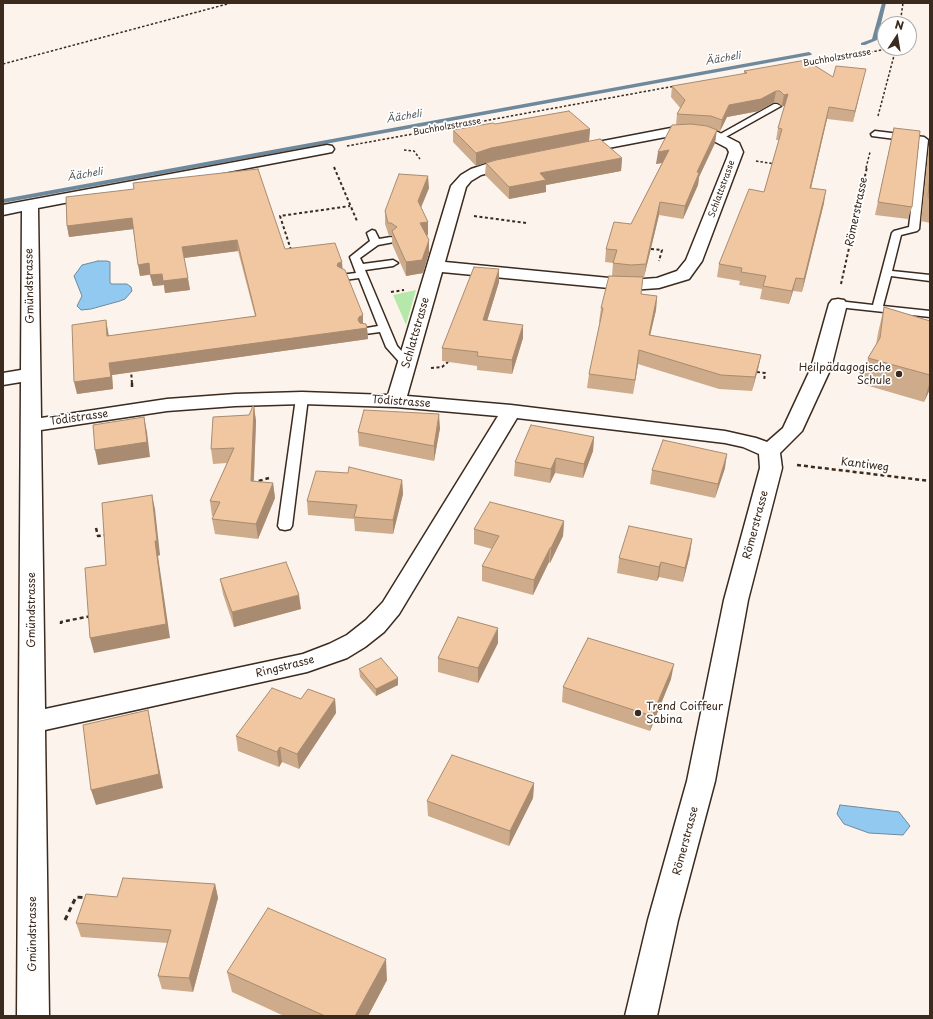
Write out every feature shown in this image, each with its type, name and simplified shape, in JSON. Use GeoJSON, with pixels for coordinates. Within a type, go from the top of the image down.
{"type":"FeatureCollection","features":[{"type":"Feature","properties":{"kind":"street","name":"Schlattstrasse"},"geometry":{"type":"LineString","coordinates":[[436,266],[630,285],[660,283],[683,275],[694,261],[736,152],[734,146],[719,137],[690,131],[664,132],[562,153]]}},
{"type":"Feature","properties":{"kind":"street"},"geometry":{"type":"LineString","coordinates":[[3,210],[86,198],[327,149]]}},
{"type":"Feature","properties":{"kind":"street","name":"Schlattstrasse"},"geometry":{"type":"LineString","coordinates":[[396,401],[459,186],[466,178],[476,172],[491,167],[531,159]]}},
{"type":"Feature","properties":{"kind":"street","name":"Gmündstrasse"},"geometry":{"type":"LineString","coordinates":[[30,205],[34,1016]]}},
{"type":"Feature","properties":{"kind":"street"},"geometry":{"type":"LineString","coordinates":[[769,451],[792,431],[821,368],[838,304]]}},
{"type":"Feature","properties":{"kind":"street"},"geometry":{"type":"LineString","coordinates":[[3,379],[31,374]]}},
{"type":"Feature","properties":{"kind":"street","name":"Tödistrasse"},"geometry":{"type":"LineString","coordinates":[[32,425],[168,405],[235,400],[302,398],[396,401],[511,411],[725,437],[748,442],[769,451]]}},
{"type":"Feature","properties":{"kind":"street","name":"Ringstrasse"},"geometry":{"type":"LineString","coordinates":[[33,722],[307,663],[338,652],[356,641],[374,626],[391,608],[511,411]]}},
{"type":"Feature","properties":{"kind":"street","name":"Römerstrasse"},"geometry":{"type":"LineString","coordinates":[[641,1016],[663,920],[680,866],[701,781],[736,600],[771,468],[769,451]]}},
{"type":"Feature","properties":{"kind":"lane"},"geometry":{"type":"LineString","coordinates":[[719,137],[777,106]]}},
{"type":"Feature","properties":{"kind":"lane"},"geometry":{"type":"LineString","coordinates":[[875,134],[924,140],[914,229],[897,233],[877,308]]}},
{"type":"Feature","properties":{"kind":"lane"},"geometry":{"type":"LineString","coordinates":[[390,240],[373,237],[355,257],[392,347],[407,364]]}},
{"type":"Feature","properties":{"kind":"lane"},"geometry":{"type":"LineString","coordinates":[[344,278],[361,271],[393,263]]}},
{"type":"Feature","properties":{"kind":"lane"},"geometry":{"type":"LineString","coordinates":[[887,273],[930,278]]}},
{"type":"Feature","properties":{"kind":"lane"},"geometry":{"type":"LineString","coordinates":[[838,304],[930,314]]}},
{"type":"Feature","properties":{"kind":"lane"},"geometry":{"type":"LineString","coordinates":[[365,331],[384,328]]}},
{"type":"Feature","properties":{"kind":"lane"},"geometry":{"type":"LineString","coordinates":[[285,526],[302,398]]}},
{"type":"Feature","properties":{"kind":"path"},"geometry":{"type":"LineString","coordinates":[[3,64],[231,3]]}},
{"type":"Feature","properties":{"kind":"path"},"geometry":{"type":"LineString","coordinates":[[901,16],[903,3]]}},
{"type":"Feature","properties":{"kind":"path","name":"Buchholzstrasse"},"geometry":{"type":"LineString","coordinates":[[802,65],[877,51]]}},
{"type":"Feature","properties":{"kind":"path","name":"Römerstrasse"},"geometry":{"type":"LineString","coordinates":[[838,304],[877,121],[894,56]]}},
{"type":"Feature","properties":{"kind":"path","name":"Buchholzstrasse"},"geometry":{"type":"LineString","coordinates":[[327,149],[679,86]]}},
{"type":"Feature","properties":{"kind":"path"},"geometry":{"type":"LineString","coordinates":[[327,149],[360,228],[373,237]]}},
{"type":"Feature","properties":{"kind":"path"},"geometry":{"type":"LineString","coordinates":[[404,150],[414,151],[420,159]]}},
{"type":"Feature","properties":{"kind":"path"},"geometry":{"type":"LineString","coordinates":[[750,160],[776,165]]}},
{"type":"Feature","properties":{"kind":"path"},"geometry":{"type":"LineString","coordinates":[[292,251],[280,216],[350,206]]}},
{"type":"Feature","properties":{"kind":"path"},"geometry":{"type":"LineString","coordinates":[[468,216],[526,223]]}},
{"type":"Feature","properties":{"kind":"path"},"geometry":{"type":"LineString","coordinates":[[651,249],[662,250],[660,257]]}},
{"type":"Feature","properties":{"kind":"path"},"geometry":{"type":"LineString","coordinates":[[370,295],[406,290]]}},
{"type":"Feature","properties":{"kind":"path"},"geometry":{"type":"LineString","coordinates":[[442,367],[448,362]]}},
{"type":"Feature","properties":{"kind":"path"},"geometry":{"type":"LineString","coordinates":[[130,368],[132,391]]}},
{"type":"Feature","properties":{"kind":"path"},"geometry":{"type":"LineString","coordinates":[[757,372],[765,373],[764,381]]}},
{"type":"Feature","properties":{"kind":"path","name":"Kantiweg"},"geometry":{"type":"LineString","coordinates":[[797,465],[930,482]]}},
{"type":"Feature","properties":{"kind":"path"},"geometry":{"type":"LineString","coordinates":[[96,528],[98,536],[107,535]]}},
{"type":"Feature","properties":{"kind":"path"},"geometry":{"type":"LineString","coordinates":[[60,628],[61,622],[92,616]]}},
{"type":"Feature","properties":{"kind":"path"},"geometry":{"type":"LineString","coordinates":[[65,920],[76,897],[90,899]]}},
{"type":"Feature","properties":{"kind":"green space"},"geometry":{"type":"Polygon","coordinates":[[[416,290],[406,325],[393,295],[416,290]]]}},
{"type":"Feature","properties":{"kind":"water"},"geometry":{"type":"Polygon","coordinates":[[[98,261],[110,262],[110,283],[127,284],[131,287],[132,291],[125,299],[120,301],[91,309],[81,310],[77,306],[82,296],[74,276],[82,265],[98,261]]]}},
{"type":"Feature","properties":{"kind":"water"},"geometry":{"type":"Polygon","coordinates":[[[840,805],[899,812],[910,826],[903,835],[869,833],[844,824],[837,814],[840,805]]]}},
{"type":"Feature","properties":{"kind":"building"},"geometry":{"type":"Polygon","coordinates":[[[806,60],[833,77],[836,66],[866,69],[855,111],[829,107],[810,188],[826,190],[804,279],[796,278],[792,291],[763,286],[766,276],[741,272],[742,268],[719,264],[749,189],[764,192],[782,129],[778,128],[788,94],[784,95],[780,91],[776,91],[761,99],[729,105],[722,120],[711,116],[677,114],[685,100],[672,86],[747,73],[744,71],[806,60]]]}},
{"type":"Feature","properties":{"kind":"building"},"geometry":{"type":"Polygon","coordinates":[[[569,111],[590,129],[491,148],[476,153],[453,130],[493,123],[495,124],[569,111]]]}},
{"type":"Feature","properties":{"kind":"building"},"geometry":{"type":"Polygon","coordinates":[[[691,124],[707,126],[717,130],[697,172],[699,173],[685,206],[660,202],[646,264],[631,265],[613,263],[617,250],[606,249],[614,222],[631,224],[669,150],[658,152],[672,125],[691,124]]]}},
{"type":"Feature","properties":{"kind":"building"},"geometry":{"type":"Polygon","coordinates":[[[894,128],[920,131],[912,207],[878,202],[894,128]]]}},
{"type":"Feature","properties":{"kind":"building"},"geometry":{"type":"Polygon","coordinates":[[[600,139],[622,158],[540,173],[546,180],[509,187],[486,163],[496,160],[600,139]]]}},
{"type":"Feature","properties":{"kind":"building"},"geometry":{"type":"Polygon","coordinates":[[[258,169],[285,249],[335,243],[342,262],[338,263],[337,266],[345,270],[363,315],[359,317],[358,320],[360,323],[366,324],[367,328],[109,363],[111,377],[74,382],[72,325],[106,320],[107,336],[256,316],[237,240],[182,247],[188,278],[163,281],[162,274],[150,275],[149,263],[138,265],[132,218],[67,226],[66,197],[134,189],[133,183],[258,169]]]}},
{"type":"Feature","properties":{"kind":"building"},"geometry":{"type":"Polygon","coordinates":[[[930,172],[930,198],[928,197],[930,172]]]}},
{"type":"Feature","properties":{"kind":"building"},"geometry":{"type":"Polygon","coordinates":[[[399,174],[428,176],[418,201],[428,222],[420,223],[429,240],[422,260],[406,262],[392,231],[397,227],[391,223],[388,223],[385,211],[399,174]]]}},
{"type":"Feature","properties":{"kind":"building"},"geometry":{"type":"Polygon","coordinates":[[[474,267],[499,269],[483,320],[523,325],[512,360],[477,356],[478,352],[442,348],[474,267]]]}},
{"type":"Feature","properties":{"kind":"building"},"geometry":{"type":"Polygon","coordinates":[[[609,276],[643,277],[641,294],[657,296],[649,335],[761,355],[755,377],[721,375],[639,350],[635,380],[589,374],[603,308],[601,308],[609,276]]]}},
{"type":"Feature","properties":{"kind":"building"},"geometry":{"type":"Polygon","coordinates":[[[884,307],[930,321],[930,375],[868,358],[880,338],[884,307]]]}},
{"type":"Feature","properties":{"kind":"building"},"geometry":{"type":"Polygon","coordinates":[[[253,406],[251,481],[273,483],[256,524],[212,519],[220,502],[210,501],[234,448],[211,449],[213,417],[249,415],[253,406]]]}},
{"type":"Feature","properties":{"kind":"building"},"geometry":{"type":"Polygon","coordinates":[[[364,410],[439,414],[434,446],[358,432],[364,410]]]}},
{"type":"Feature","properties":{"kind":"building"},"geometry":{"type":"Polygon","coordinates":[[[144,417],[147,442],[95,450],[93,425],[144,417]]]}},
{"type":"Feature","properties":{"kind":"building"},"geometry":{"type":"Polygon","coordinates":[[[531,425],[594,437],[584,464],[556,458],[551,469],[515,462],[531,425]]]}},
{"type":"Feature","properties":{"kind":"building"},"geometry":{"type":"Polygon","coordinates":[[[663,440],[727,454],[718,484],[652,470],[663,440]]]}},
{"type":"Feature","properties":{"kind":"building"},"geometry":{"type":"Polygon","coordinates":[[[349,467],[402,480],[393,520],[354,517],[357,505],[307,501],[316,471],[348,473],[349,467]]]}},
{"type":"Feature","properties":{"kind":"building"},"geometry":{"type":"Polygon","coordinates":[[[152,495],[157,541],[155,541],[166,624],[90,638],[85,568],[106,565],[102,503],[152,495]]]}},
{"type":"Feature","properties":{"kind":"building"},"geometry":{"type":"Polygon","coordinates":[[[490,502],[564,521],[534,580],[482,566],[499,536],[474,529],[490,502]]]}},
{"type":"Feature","properties":{"kind":"building"},"geometry":{"type":"Polygon","coordinates":[[[629,526],[692,539],[685,568],[661,562],[659,567],[619,558],[629,526]]]}},
{"type":"Feature","properties":{"kind":"building"},"geometry":{"type":"Polygon","coordinates":[[[286,562],[299,595],[232,612],[220,579],[286,562]]]}},
{"type":"Feature","properties":{"kind":"building"},"geometry":{"type":"Polygon","coordinates":[[[458,617],[498,628],[478,668],[438,658],[458,617]]]}},
{"type":"Feature","properties":{"kind":"building"},"geometry":{"type":"Polygon","coordinates":[[[588,638],[674,664],[652,716],[563,687],[588,638]]]}},
{"type":"Feature","properties":{"kind":"building"},"geometry":{"type":"Polygon","coordinates":[[[381,658],[398,678],[376,689],[359,669],[381,658]]]}},
{"type":"Feature","properties":{"kind":"building"},"geometry":{"type":"Polygon","coordinates":[[[272,688],[301,699],[308,689],[335,699],[297,754],[280,747],[277,752],[236,736],[272,688]]]}},
{"type":"Feature","properties":{"kind":"building"},"geometry":{"type":"Polygon","coordinates":[[[148,710],[159,774],[91,790],[83,725],[148,710]]]}},
{"type":"Feature","properties":{"kind":"building"},"geometry":{"type":"Polygon","coordinates":[[[452,755],[534,783],[510,831],[427,801],[452,755]]]}},
{"type":"Feature","properties":{"kind":"building"},"geometry":{"type":"Polygon","coordinates":[[[123,878],[215,884],[189,978],[158,976],[171,930],[76,923],[86,894],[117,897],[123,878]]]}},
{"type":"Feature","properties":{"kind":"building"},"geometry":{"type":"Polygon","coordinates":[[[268,908],[386,959],[355,1016],[325,1016],[227,972],[268,908]]]}},
{"type":"Feature","properties":{"kind":"waterway","name":"Äächeli"},"geometry":{"type":"LineString","coordinates":[[863,44],[874,40],[884,3]]}},
{"type":"Feature","properties":{"kind":"waterway","name":"Äächeli"},"geometry":{"type":"LineString","coordinates":[[3,201],[809,54]]}},
{"type":"Feature","properties":{"kind":"place","name":"Heilpädagogische Schule"},"geometry":{"type":"Point","coordinates":[899,374]}},
{"type":"Feature","properties":{"kind":"place","name":"Trend Coiffeur Sabina"},"geometry":{"type":"Point","coordinates":[638,713]}}]}
